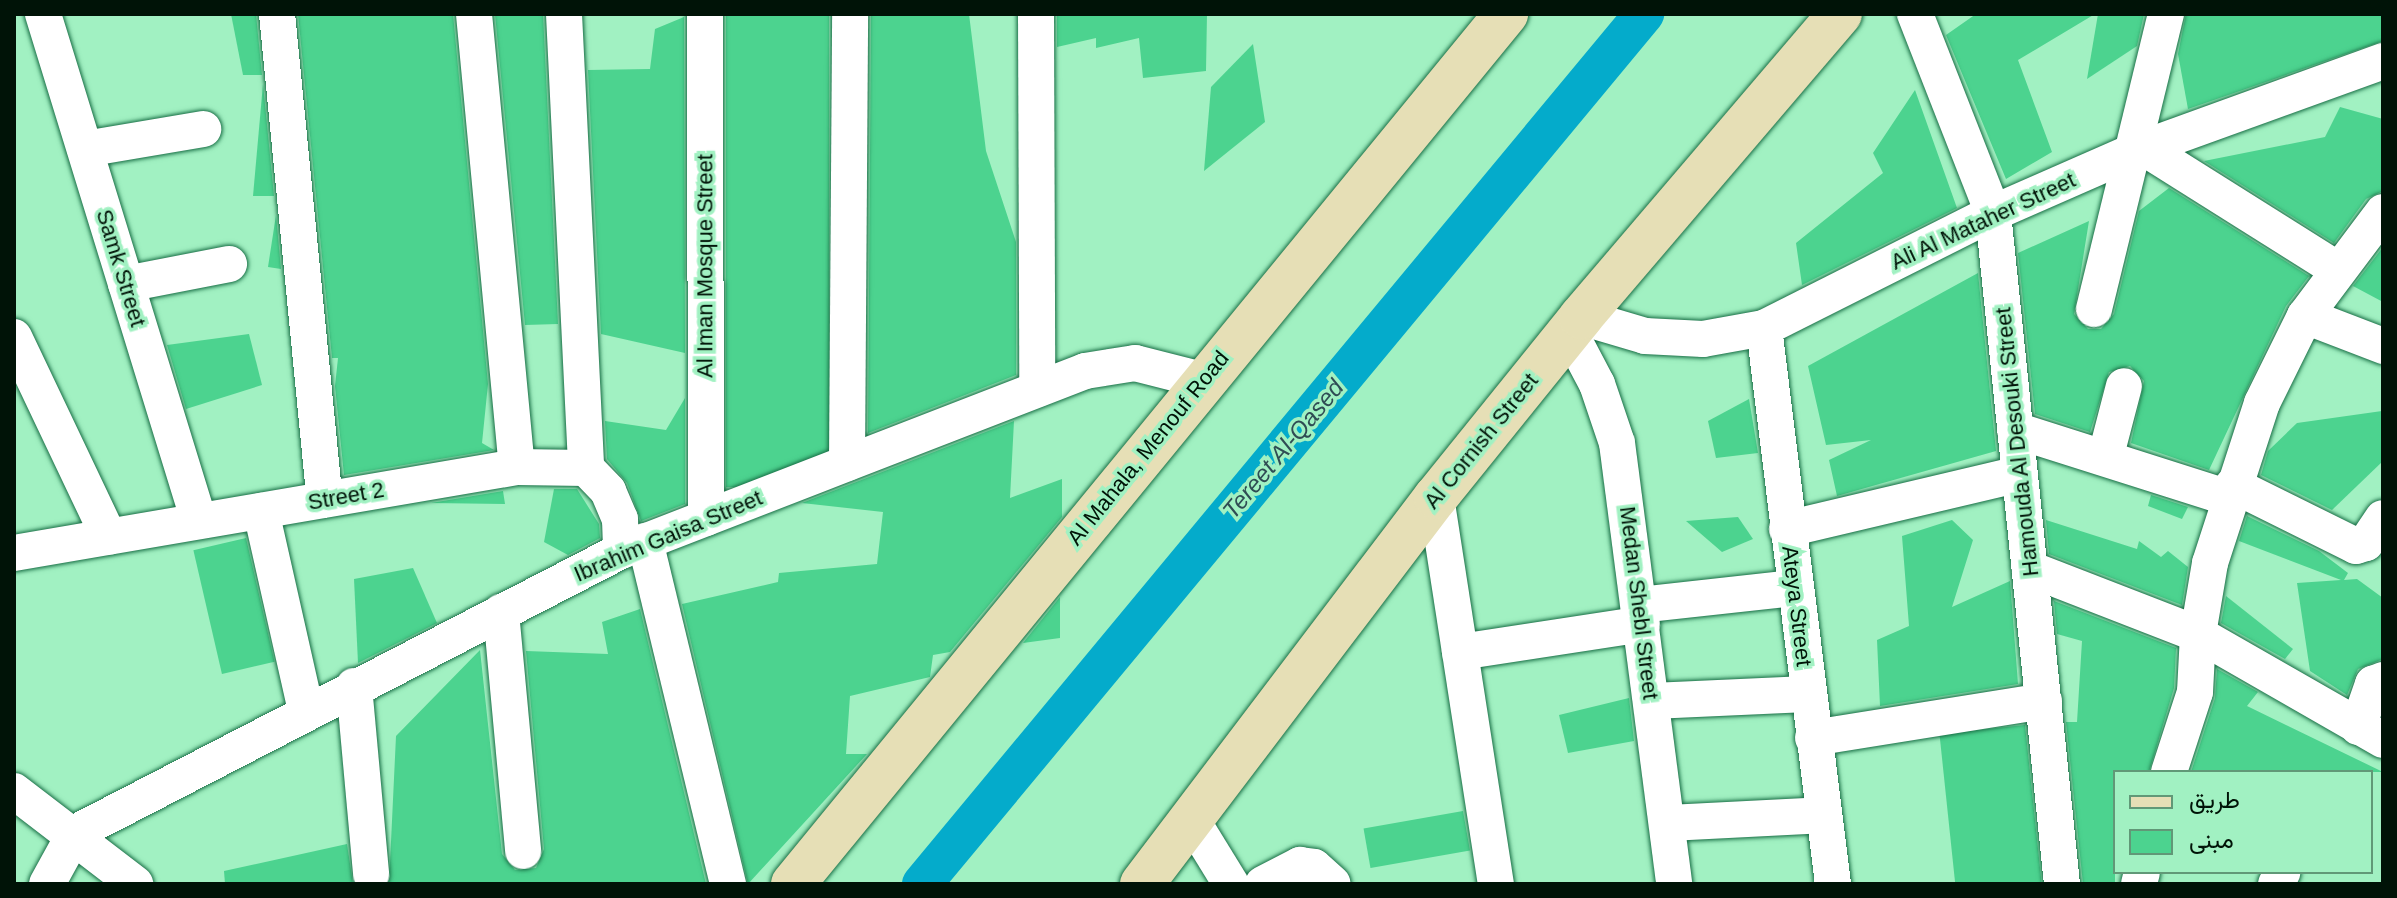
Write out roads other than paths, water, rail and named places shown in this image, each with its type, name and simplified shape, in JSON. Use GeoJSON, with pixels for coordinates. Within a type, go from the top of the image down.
{"type":"FeatureCollection","features":[{"type":"Feature","properties":{"kind":"main road","name":"Al Mahala, Menouf Road"},"geometry":{"type":"LineString","coordinates":[[793,884],[1202,380],[1506,14]]}},
{"type":"Feature","properties":{"kind":"main road","name":"Al Cornish Street"},"geometry":{"type":"LineString","coordinates":[[1142,884],[1436,497],[1575,324],[1840,14]]}},
{"type":"Feature","properties":{"kind":"street","name":"Samk Street"},"geometry":{"type":"LineString","coordinates":[[43,14],[199,521]]}},
{"type":"Feature","properties":{"kind":"street"},"geometry":{"type":"LineString","coordinates":[[277,14],[325,500]]}},
{"type":"Feature","properties":{"kind":"street"},"geometry":{"type":"LineString","coordinates":[[474,14],[517,467]]}},
{"type":"Feature","properties":{"kind":"street"},"geometry":{"type":"LineString","coordinates":[[564,14],[586,468],[608,491],[633,546],[728,884]]}},
{"type":"Feature","properties":{"kind":"street","name":"Al Iman Mosque Street"},"geometry":{"type":"LineString","coordinates":[[705,14],[706,518]]}},
{"type":"Feature","properties":{"kind":"street"},"geometry":{"type":"LineString","coordinates":[[847,463],[850,14]]}},
{"type":"Feature","properties":{"kind":"street"},"geometry":{"type":"LineString","coordinates":[[1036,14],[1037,389]]}},
{"type":"Feature","properties":{"kind":"street","name":"Hamouda Al Desouki Street"},"geometry":{"type":"LineString","coordinates":[[1915,14],[1993,213],[2062,884]]}},
{"type":"Feature","properties":{"kind":"street"},"geometry":{"type":"LineString","coordinates":[[2094,309],[2139,150],[2166,14]]}},
{"type":"Feature","properties":{"kind":"street","name":"Ali Al Mataher Street"},"geometry":{"type":"LineString","coordinates":[[1575,324],[1645,336],[1703,339],[1764,328],[1993,213],[2139,150],[2383,61]]}},
{"type":"Feature","properties":{"kind":"street"},"geometry":{"type":"LineString","coordinates":[[85,149],[203,129]]}},
{"type":"Feature","properties":{"kind":"street"},"geometry":{"type":"LineString","coordinates":[[2139,150],[2338,270]]}},
{"type":"Feature","properties":{"kind":"street"},"geometry":{"type":"LineString","coordinates":[[2170,770],[2195,692],[2198,634],[2231,491],[2262,403],[2305,316],[2383,212]]}},
{"type":"Feature","properties":{"kind":"street"},"geometry":{"type":"LineString","coordinates":[[126,284],[229,264]]}},
{"type":"Feature","properties":{"kind":"street"},"geometry":{"type":"LineString","coordinates":[[2305,316],[2383,346]]}},
{"type":"Feature","properties":{"kind":"street","name":"Medan Shebl Street"},"geometry":{"type":"LineString","coordinates":[[1575,324],[1617,443],[1674,884]]}},
{"type":"Feature","properties":{"kind":"street","name":"Ateya Street"},"geometry":{"type":"LineString","coordinates":[[1764,328],[1807,694],[1833,884]]}},
{"type":"Feature","properties":{"kind":"street"},"geometry":{"type":"LineString","coordinates":[[14,337],[109,537]]}},
{"type":"Feature","properties":{"kind":"street","name":"Ibrahim Gaisa Street"},"geometry":{"type":"LineString","coordinates":[[75,833],[306,710],[633,546],[1085,371],[1135,363],[1202,380]]}},
{"type":"Feature","properties":{"kind":"street"},"geometry":{"type":"LineString","coordinates":[[2106,455],[2124,386]]}},
{"type":"Feature","properties":{"kind":"street"},"geometry":{"type":"LineString","coordinates":[[2015,430],[2231,491],[2356,546],[2366,543],[2383,518]]}},
{"type":"Feature","properties":{"kind":"street","name":"Street 2"},"geometry":{"type":"LineString","coordinates":[[14,553],[517,467],[586,468]]}},
{"type":"Feature","properties":{"kind":"street"},"geometry":{"type":"LineString","coordinates":[[1787,529],[2020,474]]}},
{"type":"Feature","properties":{"kind":"street"},"geometry":{"type":"LineString","coordinates":[[1436,497],[1496,884]]}},
{"type":"Feature","properties":{"kind":"street"},"geometry":{"type":"LineString","coordinates":[[261,511],[306,710]]}},
{"type":"Feature","properties":{"kind":"street"},"geometry":{"type":"LineString","coordinates":[[2030,569],[2198,634],[2370,733],[2373,684],[2383,680]]}},
{"type":"Feature","properties":{"kind":"street"},"geometry":{"type":"LineString","coordinates":[[1460,652],[1641,614],[1794,588]]}},
{"type":"Feature","properties":{"kind":"street"},"geometry":{"type":"LineString","coordinates":[[501,612],[523,851]]}},
{"type":"Feature","properties":{"kind":"street"},"geometry":{"type":"LineString","coordinates":[[354,686],[371,874]]}},
{"type":"Feature","properties":{"kind":"street"},"geometry":{"type":"LineString","coordinates":[[1652,701],[1807,694]]}},
{"type":"Feature","properties":{"kind":"street"},"geometry":{"type":"LineString","coordinates":[[1813,738],[2044,701]]}},
{"type":"Feature","properties":{"kind":"street"},"geometry":{"type":"LineString","coordinates":[[14,791],[75,833],[135,884]]}},
{"type":"Feature","properties":{"kind":"street"},"geometry":{"type":"LineString","coordinates":[[1667,823],[1823,815]]}},
{"type":"Feature","properties":{"kind":"street"},"geometry":{"type":"LineString","coordinates":[[1191,819],[1231,884]]}},
{"type":"Feature","properties":{"kind":"street"},"geometry":{"type":"LineString","coordinates":[[47,884],[75,833]]}},
{"type":"Feature","properties":{"kind":"street"},"geometry":{"type":"LineString","coordinates":[[1263,884],[1300,865],[1314,867],[1333,884]]}},
{"type":"Feature","properties":{"kind":"waterway","name":"Tereet Al-Qased"},"geometry":{"type":"LineString","coordinates":[[922,884],[1644,14]]}}]}
